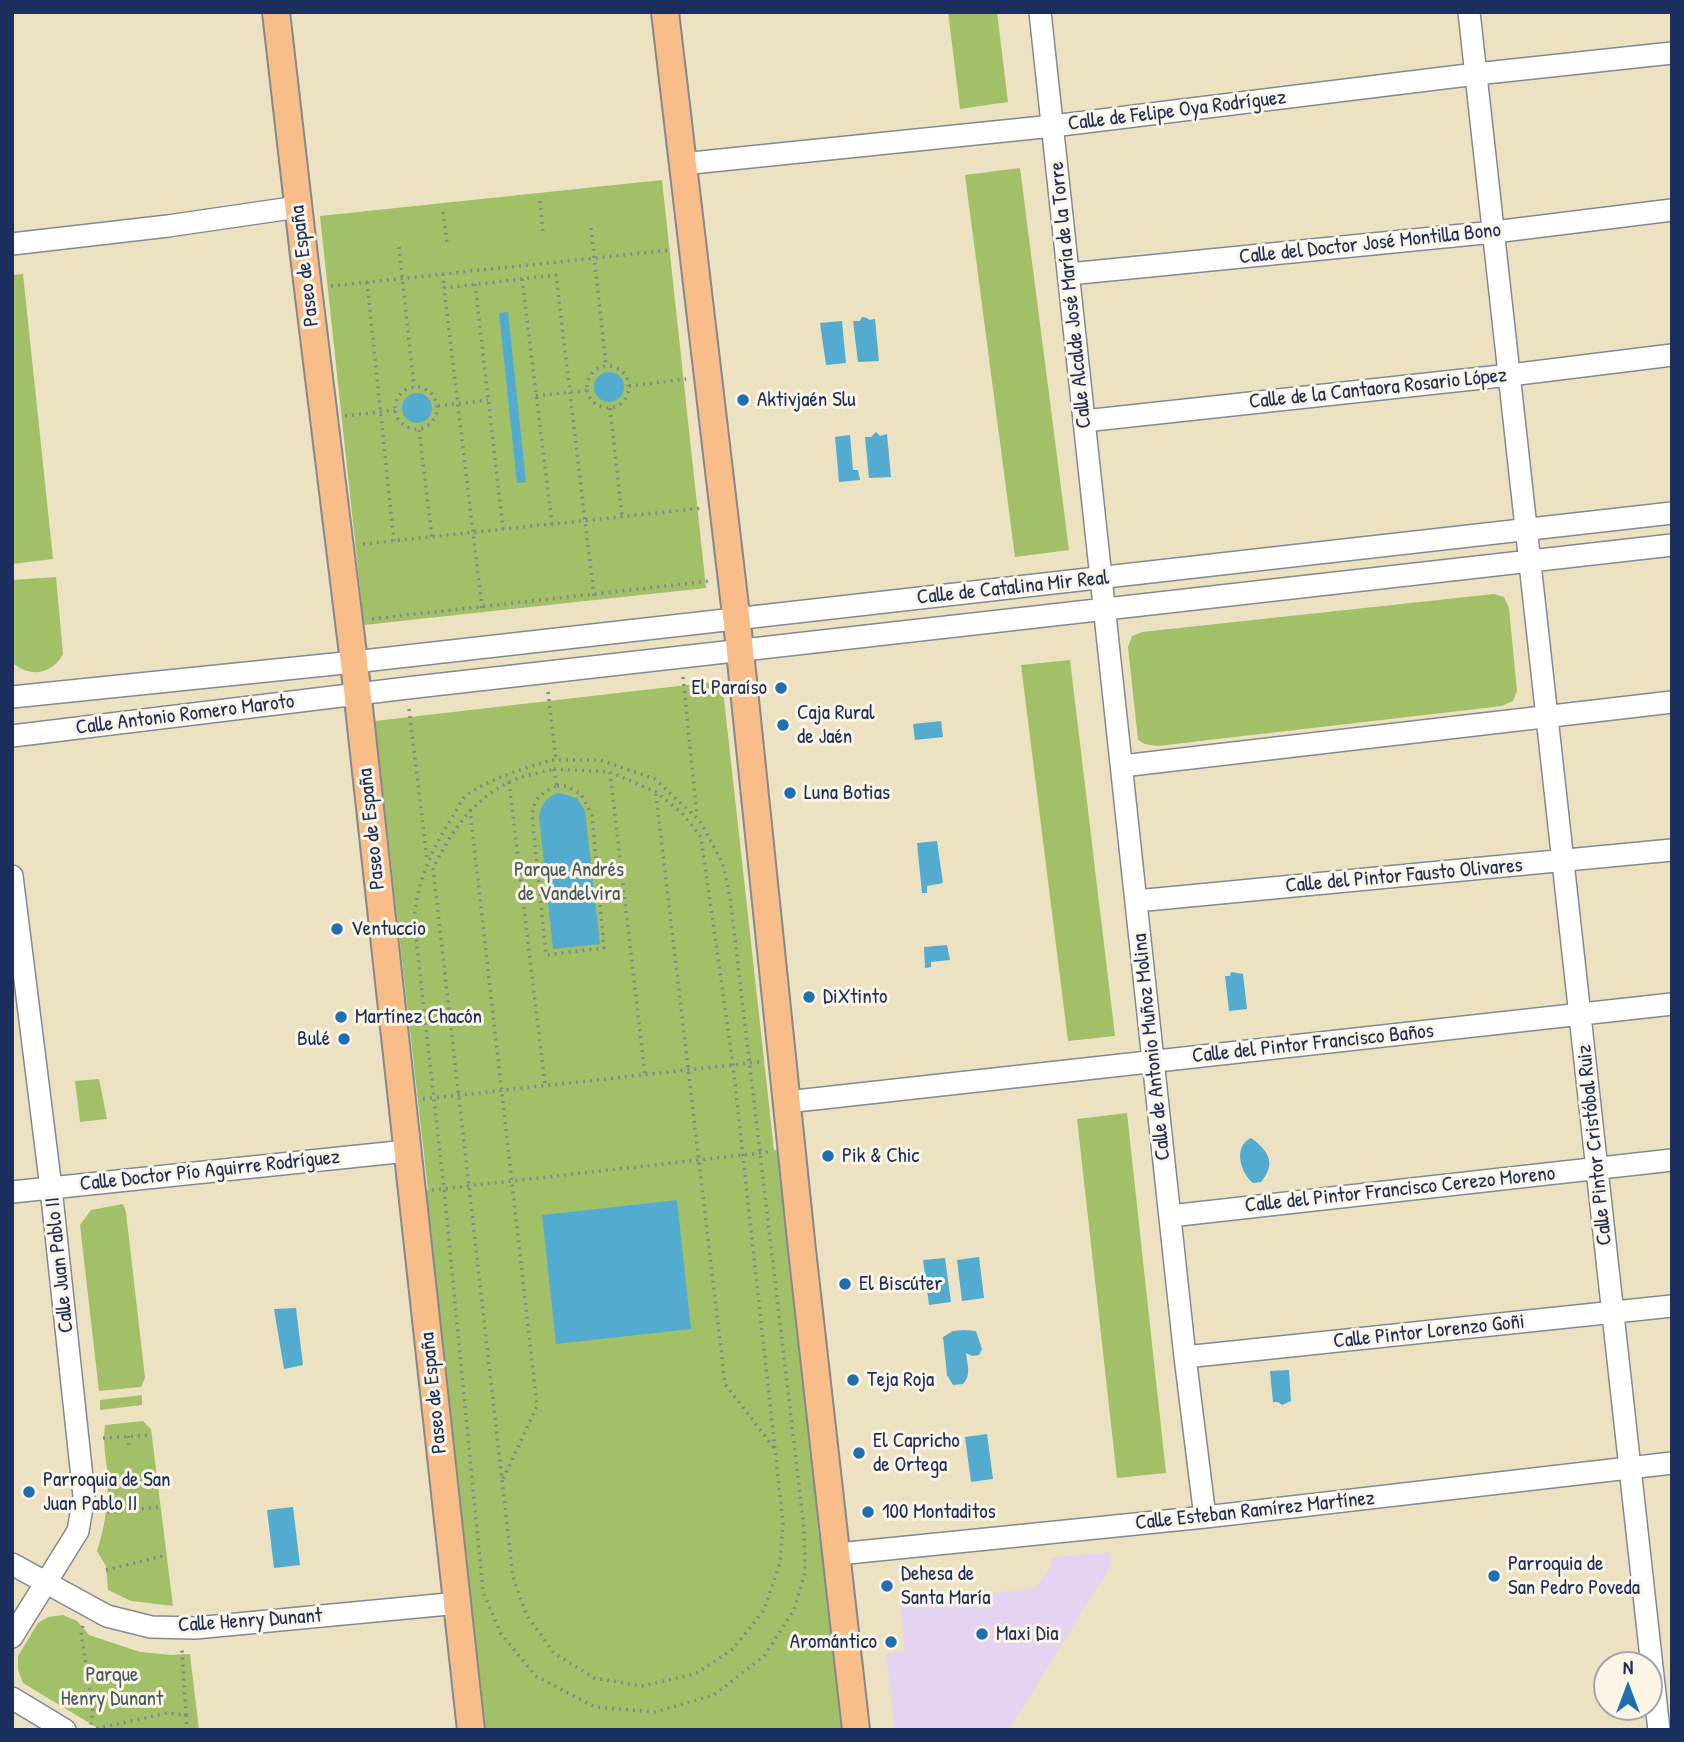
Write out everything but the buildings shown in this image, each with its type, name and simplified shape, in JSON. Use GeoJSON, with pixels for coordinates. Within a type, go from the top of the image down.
{"type":"FeatureCollection","features":[{"type":"Feature","properties":{"kind":"main road","name":"Paseo de España"},"geometry":{"type":"LineString","coordinates":[[276,12],[354,662],[471,1730]]}},
{"type":"Feature","properties":{"kind":"main road"},"geometry":{"type":"LineString","coordinates":[[665,12],[740,651],[856,1730]]}},
{"type":"Feature","properties":{"kind":"street","name":"Calle Alcalde José María de la Torre"},"geometry":{"type":"LineString","coordinates":[[1040,12],[1101,578]]}},
{"type":"Feature","properties":{"kind":"street","name":"Calle Pintor Cristóbal Ruiz"},"geometry":{"type":"LineString","coordinates":[[1469,12],[1659,1730]]}},
{"type":"Feature","properties":{"kind":"street","name":"Calle de Felipe Oya Rodríguez"},"geometry":{"type":"LineString","coordinates":[[682,164],[1053,126],[1476,74],[1672,53]]}},
{"type":"Feature","properties":{"kind":"street"},"geometry":{"type":"LineString","coordinates":[[12,244],[168,226],[298,207]]}},
{"type":"Feature","properties":{"kind":"street","name":"Calle del Doctor José Montilla Bono"},"geometry":{"type":"LineString","coordinates":[[1069,274],[1494,232],[1672,210]]}},
{"type":"Feature","properties":{"kind":"street","name":"Calle de la Cantaora Rosario López"},"geometry":{"type":"LineString","coordinates":[[1084,421],[1672,355]]}},
{"type":"Feature","properties":{"kind":"street","name":"Calle de Catalina Mir Real"},"geometry":{"type":"LineString","coordinates":[[354,662],[1672,513]]}},
{"type":"Feature","properties":{"kind":"street","name":"Calle de Catalina Mir Real"},"geometry":{"type":"LineString","coordinates":[[357,695],[1672,545]]}},
{"type":"Feature","properties":{"kind":"street","name":"Calle de Antonio Muñoz Molina"},"geometry":{"type":"LineString","coordinates":[[1101,578],[1185,1357],[1205,1517]]}},
{"type":"Feature","properties":{"kind":"street","name":"Calle Antonio Romero Maroto"},"geometry":{"type":"LineString","coordinates":[[12,697],[354,662]]}},
{"type":"Feature","properties":{"kind":"street","name":"Calle Antonio Romero Maroto"},"geometry":{"type":"LineString","coordinates":[[12,736],[357,695]]}},
{"type":"Feature","properties":{"kind":"street"},"geometry":{"type":"LineString","coordinates":[[1122,766],[1672,702]]}},
{"type":"Feature","properties":{"kind":"street","name":"Calle del Pintor Fausto Olivares"},"geometry":{"type":"LineString","coordinates":[[1136,901],[1672,850]]}},
{"type":"Feature","properties":{"kind":"street","name":"Calle Juan Pablo II"},"geometry":{"type":"LineString","coordinates":[[12,1637],[78,1531],[84,1496],[51,1188],[22,1037],[13,885]]}},
{"type":"Feature","properties":{"kind":"street","name":"Calle del Pintor Francisco Baños"},"geometry":{"type":"LineString","coordinates":[[787,1102],[1672,1004]]}},
{"type":"Feature","properties":{"kind":"street","name":"Calle Doctor Pío Aguirre Rodríguez"},"geometry":{"type":"LineString","coordinates":[[12,1192],[407,1151]]}},
{"type":"Feature","properties":{"kind":"street","name":"Calle del Pintor Francisco Cerezo Moreno"},"geometry":{"type":"LineString","coordinates":[[1170,1216],[1672,1160]]}},
{"type":"Feature","properties":{"kind":"street","name":"Calle Pintor Lorenzo Goñi"},"geometry":{"type":"LineString","coordinates":[[1185,1357],[1672,1306]]}},
{"type":"Feature","properties":{"kind":"street","name":"Calle Esteban Ramírez Martínez"},"geometry":{"type":"LineString","coordinates":[[838,1554],[1205,1517],[1672,1463]]}},
{"type":"Feature","properties":{"kind":"street","name":"Calle Henry Dunant"},"geometry":{"type":"LineString","coordinates":[[12,1564],[107,1616],[151,1627],[195,1629],[459,1603]]}},
{"type":"Feature","properties":{"kind":"street"},"geometry":{"type":"LineString","coordinates":[[12,1698],[65,1730]]}},
{"type":"Feature","properties":{"kind":"path"},"geometry":{"type":"LineString","coordinates":[[540,201],[543,232]]}},
{"type":"Feature","properties":{"kind":"path"},"geometry":{"type":"LineString","coordinates":[[443,212],[447,242]]}},
{"type":"Feature","properties":{"kind":"path"},"geometry":{"type":"LineString","coordinates":[[591,228],[606,366]]}},
{"type":"Feature","properties":{"kind":"path"},"geometry":{"type":"LineString","coordinates":[[399,247],[414,387]]}},
{"type":"Feature","properties":{"kind":"path"},"geometry":{"type":"LineString","coordinates":[[322,287],[680,250]]}},
{"type":"Feature","properties":{"kind":"path"},"geometry":{"type":"LineString","coordinates":[[443,274],[482,608]]}},
{"type":"Feature","properties":{"kind":"path"},"geometry":{"type":"LineString","coordinates":[[444,288],[556,275],[594,596]]}},
{"type":"Feature","properties":{"kind":"path"},"geometry":{"type":"LineString","coordinates":[[522,279],[552,524]]}},
{"type":"Feature","properties":{"kind":"path"},"geometry":{"type":"LineString","coordinates":[[367,282],[394,541]]}},
{"type":"Feature","properties":{"kind":"path"},"geometry":{"type":"LineString","coordinates":[[475,284],[503,529]]}},
{"type":"Feature","properties":{"kind":"path"},"geometry":{"type":"LineString","coordinates":[[606,366],[619,369],[628,379],[629,386],[626,398],[610,408],[596,404],[588,390],[589,378],[593,372],[606,366]]}},
{"type":"Feature","properties":{"kind":"path"},"geometry":{"type":"LineString","coordinates":[[629,386],[693,378]]}},
{"type":"Feature","properties":{"kind":"path"},"geometry":{"type":"LineString","coordinates":[[414,387],[433,394],[438,406],[435,419],[419,430],[412,430],[400,423],[395,410],[400,395],[414,387]]}},
{"type":"Feature","properties":{"kind":"path"},"geometry":{"type":"LineString","coordinates":[[536,396],[588,390]]}},
{"type":"Feature","properties":{"kind":"path"},"geometry":{"type":"LineString","coordinates":[[438,406],[488,400]]}},
{"type":"Feature","properties":{"kind":"path"},"geometry":{"type":"LineString","coordinates":[[610,408],[622,516]]}},
{"type":"Feature","properties":{"kind":"path"},"geometry":{"type":"LineString","coordinates":[[342,416],[395,410]]}},
{"type":"Feature","properties":{"kind":"path"},"geometry":{"type":"LineString","coordinates":[[419,430],[432,537]]}},
{"type":"Feature","properties":{"kind":"path"},"geometry":{"type":"LineString","coordinates":[[361,545],[707,507]]}},
{"type":"Feature","properties":{"kind":"path"},"geometry":{"type":"LineString","coordinates":[[349,621],[732,580]]}},
{"type":"Feature","properties":{"kind":"path"},"geometry":{"type":"LineString","coordinates":[[683,676],[697,818]]}},
{"type":"Feature","properties":{"kind":"path"},"geometry":{"type":"LineString","coordinates":[[548,692],[556,760]]}},
{"type":"Feature","properties":{"kind":"path"},"geometry":{"type":"LineString","coordinates":[[409,709],[427,862]]}},
{"type":"Feature","properties":{"kind":"path"},"geometry":{"type":"LineString","coordinates":[[556,760],[600,760],[655,779],[697,818],[723,864],[730,897],[804,1528],[805,1572],[794,1610],[764,1656],[714,1695],[654,1712],[596,1707],[536,1676],[501,1634],[483,1592],[444,1189],[414,920],[420,881],[427,862],[466,796],[509,773],[556,760]]}},
{"type":"Feature","properties":{"kind":"path"},"geometry":{"type":"LineString","coordinates":[[554,769],[557,786]]}},
{"type":"Feature","properties":{"kind":"path"},"geometry":{"type":"LineString","coordinates":[[554,769],[610,772],[656,792],[682,814],[701,837],[733,1065],[783,1522],[780,1563],[764,1610],[733,1649],[695,1674],[642,1686],[594,1678],[554,1653],[526,1614],[513,1577],[433,868],[447,841],[470,809],[509,782],[554,769]]}},
{"type":"Feature","properties":{"kind":"path"},"geometry":{"type":"LineString","coordinates":[[610,772],[645,1075]]}},
{"type":"Feature","properties":{"kind":"path"},"geometry":{"type":"LineString","coordinates":[[509,782],[545,1086]]}},
{"type":"Feature","properties":{"kind":"path"},"geometry":{"type":"LineString","coordinates":[[557,786],[566,786],[581,794],[592,815],[604,948],[546,955],[532,815],[534,802],[545,791],[557,786]]}},
{"type":"Feature","properties":{"kind":"path"},"geometry":{"type":"LineString","coordinates":[[656,792],[725,1384],[775,1450]]}},
{"type":"Feature","properties":{"kind":"path"},"geometry":{"type":"LineString","coordinates":[[470,809],[537,1406],[502,1481]]}},
{"type":"Feature","properties":{"kind":"path"},"geometry":{"type":"LineString","coordinates":[[401,1101],[769,1061]]}},
{"type":"Feature","properties":{"kind":"path"},"geometry":{"type":"LineString","coordinates":[[425,1191],[792,1149]]}},
{"type":"Feature","properties":{"kind":"path"},"geometry":{"type":"LineString","coordinates":[[103,1438],[152,1435]]}},
{"type":"Feature","properties":{"kind":"path"},"geometry":{"type":"LineString","coordinates":[[128,1436],[129,1448]]}},
{"type":"Feature","properties":{"kind":"path"},"geometry":{"type":"LineString","coordinates":[[107,1475],[115,1475]]}},
{"type":"Feature","properties":{"kind":"path"},"geometry":{"type":"LineString","coordinates":[[135,1499],[137,1509]]}},
{"type":"Feature","properties":{"kind":"path"},"geometry":{"type":"LineString","coordinates":[[107,1512],[161,1507]]}},
{"type":"Feature","properties":{"kind":"path"},"geometry":{"type":"LineString","coordinates":[[106,1570],[167,1555]]}},
{"type":"Feature","properties":{"kind":"path"},"geometry":{"type":"LineString","coordinates":[[84,1624],[81,1632],[93,1712],[90,1730],[167,1713],[186,1715]]}},
{"type":"Feature","properties":{"kind":"path"},"geometry":{"type":"LineString","coordinates":[[183,1650],[187,1730]]}},
{"type":"Feature","properties":{"kind":"shaded area"},"geometry":{"type":"Polygon","coordinates":[[[1110,1552],[1111,1565],[1009,1730],[895,1730],[886,1654],[905,1651],[900,1604],[1036,1588],[1052,1564],[1051,1558],[1110,1552]]]}},
{"type":"Feature","properties":{"kind":"green space"},"geometry":{"type":"Polygon","coordinates":[[[948,12],[997,12],[1008,102],[960,109],[948,12]]]}},
{"type":"Feature","properties":{"kind":"green space"},"geometry":{"type":"Polygon","coordinates":[[[1020,168],[1069,550],[1015,557],[965,175],[1020,168]]]}},
{"type":"Feature","properties":{"kind":"green space"},"geometry":{"type":"Polygon","coordinates":[[[662,180],[706,588],[364,625],[320,216],[662,180]]]}},
{"type":"Feature","properties":{"kind":"green space"},"geometry":{"type":"Polygon","coordinates":[[[23,274],[53,559],[12,564],[12,275],[23,274]]]}},
{"type":"Feature","properties":{"kind":"green space"},"geometry":{"type":"Polygon","coordinates":[[[56,577],[63,654],[47,670],[33,672],[12,662],[12,580],[56,577]]]}},
{"type":"Feature","properties":{"kind":"green space"},"geometry":{"type":"Polygon","coordinates":[[[1494,594],[1504,597],[1509,608],[1517,691],[1513,701],[1502,706],[1157,746],[1138,740],[1128,647],[1132,636],[1142,632],[1494,594]]]}},
{"type":"Feature","properties":{"kind":"green space"},"geometry":{"type":"Polygon","coordinates":[[[1070,660],[1115,1036],[1068,1041],[1021,665],[1070,660]]]}},
{"type":"Feature","properties":{"kind":"green space","name":"Parque Andrés de Vandelvira"},"geometry":{"type":"Polygon","coordinates":[[[722,681],[774,1150],[779,1150],[845,1730],[486,1730],[375,721],[722,681]]]}},
{"type":"Feature","properties":{"kind":"green space"},"geometry":{"type":"Polygon","coordinates":[[[99,1079],[107,1119],[80,1122],[75,1081],[99,1079]]]}},
{"type":"Feature","properties":{"kind":"green space"},"geometry":{"type":"Polygon","coordinates":[[[1127,1113],[1166,1473],[1117,1478],[1077,1119],[1127,1113]]]}},
{"type":"Feature","properties":{"kind":"green space"},"geometry":{"type":"Polygon","coordinates":[[[123,1204],[145,1378],[141,1387],[99,1391],[80,1225],[91,1210],[123,1204]]]}},
{"type":"Feature","properties":{"kind":"green space"},"geometry":{"type":"Polygon","coordinates":[[[142,1395],[142,1405],[100,1410],[100,1400],[142,1395]]]}},
{"type":"Feature","properties":{"kind":"green space"},"geometry":{"type":"Polygon","coordinates":[[[143,1421],[151,1429],[173,1606],[131,1601],[108,1590],[106,1566],[97,1551],[107,1500],[105,1425],[143,1421]]]}},
{"type":"Feature","properties":{"kind":"green space","name":"Parque Henry Dunant"},"geometry":{"type":"Polygon","coordinates":[[[63,1615],[77,1621],[89,1635],[140,1652],[190,1654],[199,1730],[101,1730],[23,1683],[18,1670],[18,1656],[38,1623],[48,1617],[63,1615]]]}},
{"type":"Feature","properties":{"kind":"water"},"geometry":{"type":"Polygon","coordinates":[[[508,312],[526,482],[517,483],[499,313],[508,312]]]}},
{"type":"Feature","properties":{"kind":"water"},"geometry":{"type":"Polygon","coordinates":[[[862,317],[875,319],[879,361],[858,362],[853,321],[860,321],[862,317]]]}},
{"type":"Feature","properties":{"kind":"water"},"geometry":{"type":"Polygon","coordinates":[[[842,321],[846,363],[826,365],[820,323],[842,321]]]}},
{"type":"Feature","properties":{"kind":"water"},"geometry":{"type":"Polygon","coordinates":[[[609,372],[615,373],[623,381],[623,393],[615,401],[609,402],[603,401],[595,393],[594,387],[595,381],[603,373],[609,372]]]}},
{"type":"Feature","properties":{"kind":"water"},"geometry":{"type":"Polygon","coordinates":[[[417,393],[428,397],[432,408],[428,419],[417,423],[406,419],[402,408],[406,397],[417,393]]]}},
{"type":"Feature","properties":{"kind":"water"},"geometry":{"type":"Polygon","coordinates":[[[876,432],[880,436],[887,434],[891,477],[869,478],[865,437],[871,437],[876,432]]]}},
{"type":"Feature","properties":{"kind":"water"},"geometry":{"type":"Polygon","coordinates":[[[850,435],[853,470],[858,470],[860,480],[839,482],[835,437],[850,435]]]}},
{"type":"Feature","properties":{"kind":"water"},"geometry":{"type":"Polygon","coordinates":[[[941,721],[943,737],[915,740],[913,724],[941,721]]]}},
{"type":"Feature","properties":{"kind":"water"},"geometry":{"type":"Polygon","coordinates":[[[559,793],[577,798],[585,811],[600,944],[553,949],[539,816],[545,801],[559,793]]]}},
{"type":"Feature","properties":{"kind":"water"},"geometry":{"type":"Polygon","coordinates":[[[937,841],[943,883],[927,886],[927,893],[922,893],[917,843],[937,841]]]}},
{"type":"Feature","properties":{"kind":"water"},"geometry":{"type":"Polygon","coordinates":[[[947,945],[950,960],[931,962],[931,967],[925,968],[924,947],[947,945]]]}},
{"type":"Feature","properties":{"kind":"water"},"geometry":{"type":"Polygon","coordinates":[[[1231,972],[1243,974],[1247,1009],[1229,1011],[1225,976],[1230,976],[1231,972]]]}},
{"type":"Feature","properties":{"kind":"water"},"geometry":{"type":"Polygon","coordinates":[[[1251,1138],[1262,1147],[1268,1157],[1269,1169],[1261,1182],[1253,1183],[1248,1179],[1240,1160],[1242,1147],[1251,1138]]]}},
{"type":"Feature","properties":{"kind":"water"},"geometry":{"type":"Polygon","coordinates":[[[677,1200],[691,1329],[556,1344],[542,1215],[677,1200]]]}},
{"type":"Feature","properties":{"kind":"water"},"geometry":{"type":"Polygon","coordinates":[[[979,1257],[984,1298],[962,1301],[957,1260],[979,1257]]]}},
{"type":"Feature","properties":{"kind":"water"},"geometry":{"type":"Polygon","coordinates":[[[945,1258],[951,1302],[929,1305],[923,1260],[945,1258]]]}},
{"type":"Feature","properties":{"kind":"water"},"geometry":{"type":"Polygon","coordinates":[[[296,1308],[303,1365],[284,1369],[274,1309],[296,1308]]]}},
{"type":"Feature","properties":{"kind":"water"},"geometry":{"type":"Polygon","coordinates":[[[953,1331],[976,1331],[982,1349],[979,1355],[966,1353],[967,1377],[963,1384],[953,1385],[947,1375],[943,1337],[953,1331]]]}},
{"type":"Feature","properties":{"kind":"water"},"geometry":{"type":"Polygon","coordinates":[[[1289,1370],[1291,1401],[1282,1405],[1273,1402],[1270,1371],[1289,1370]]]}},
{"type":"Feature","properties":{"kind":"water"},"geometry":{"type":"Polygon","coordinates":[[[987,1434],[993,1479],[971,1482],[965,1437],[987,1434]]]}},
{"type":"Feature","properties":{"kind":"water"},"geometry":{"type":"Polygon","coordinates":[[[293,1507],[300,1565],[274,1568],[267,1510],[293,1507]]]}},
{"type":"Feature","properties":{"kind":"place","name":"Aktivjaén Slu"},"geometry":{"type":"Point","coordinates":[743,400]}},
{"type":"Feature","properties":{"kind":"place","name":"El Paraíso"},"geometry":{"type":"Point","coordinates":[781,688]}},
{"type":"Feature","properties":{"kind":"place","name":"Caja Rural de Jaén"},"geometry":{"type":"Point","coordinates":[783,725]}},
{"type":"Feature","properties":{"kind":"place","name":"Luna Botias"},"geometry":{"type":"Point","coordinates":[790,793]}},
{"type":"Feature","properties":{"kind":"place","name":"Ventuccio"},"geometry":{"type":"Point","coordinates":[337,929]}},
{"type":"Feature","properties":{"kind":"place","name":"DiXtinto"},"geometry":{"type":"Point","coordinates":[809,997]}},
{"type":"Feature","properties":{"kind":"place","name":"Martínez Chacón"},"geometry":{"type":"Point","coordinates":[341,1017]}},
{"type":"Feature","properties":{"kind":"place","name":"Bulé"},"geometry":{"type":"Point","coordinates":[344,1039]}},
{"type":"Feature","properties":{"kind":"place","name":"Pik & Chic"},"geometry":{"type":"Point","coordinates":[828,1156]}},
{"type":"Feature","properties":{"kind":"place","name":"El Biscúter"},"geometry":{"type":"Point","coordinates":[845,1284]}},
{"type":"Feature","properties":{"kind":"place","name":"Teja Roja"},"geometry":{"type":"Point","coordinates":[853,1380]}},
{"type":"Feature","properties":{"kind":"place","name":"El Capricho de Ortega"},"geometry":{"type":"Point","coordinates":[859,1453]}},
{"type":"Feature","properties":{"kind":"place","name":"Parroquia de San Juan Pablo II"},"geometry":{"type":"Point","coordinates":[29,1492]}},
{"type":"Feature","properties":{"kind":"place","name":"100 Montaditos"},"geometry":{"type":"Point","coordinates":[868,1512]}},
{"type":"Feature","properties":{"kind":"place","name":"Parroquia de San Pedro Poveda"},"geometry":{"type":"Point","coordinates":[1494,1576]}},
{"type":"Feature","properties":{"kind":"place","name":"Dehesa de Santa María"},"geometry":{"type":"Point","coordinates":[887,1586]}},
{"type":"Feature","properties":{"kind":"place","name":"Maxi Dia"},"geometry":{"type":"Point","coordinates":[982,1634]}},
{"type":"Feature","properties":{"kind":"place","name":"Aromántico"},"geometry":{"type":"Point","coordinates":[891,1642]}}]}
